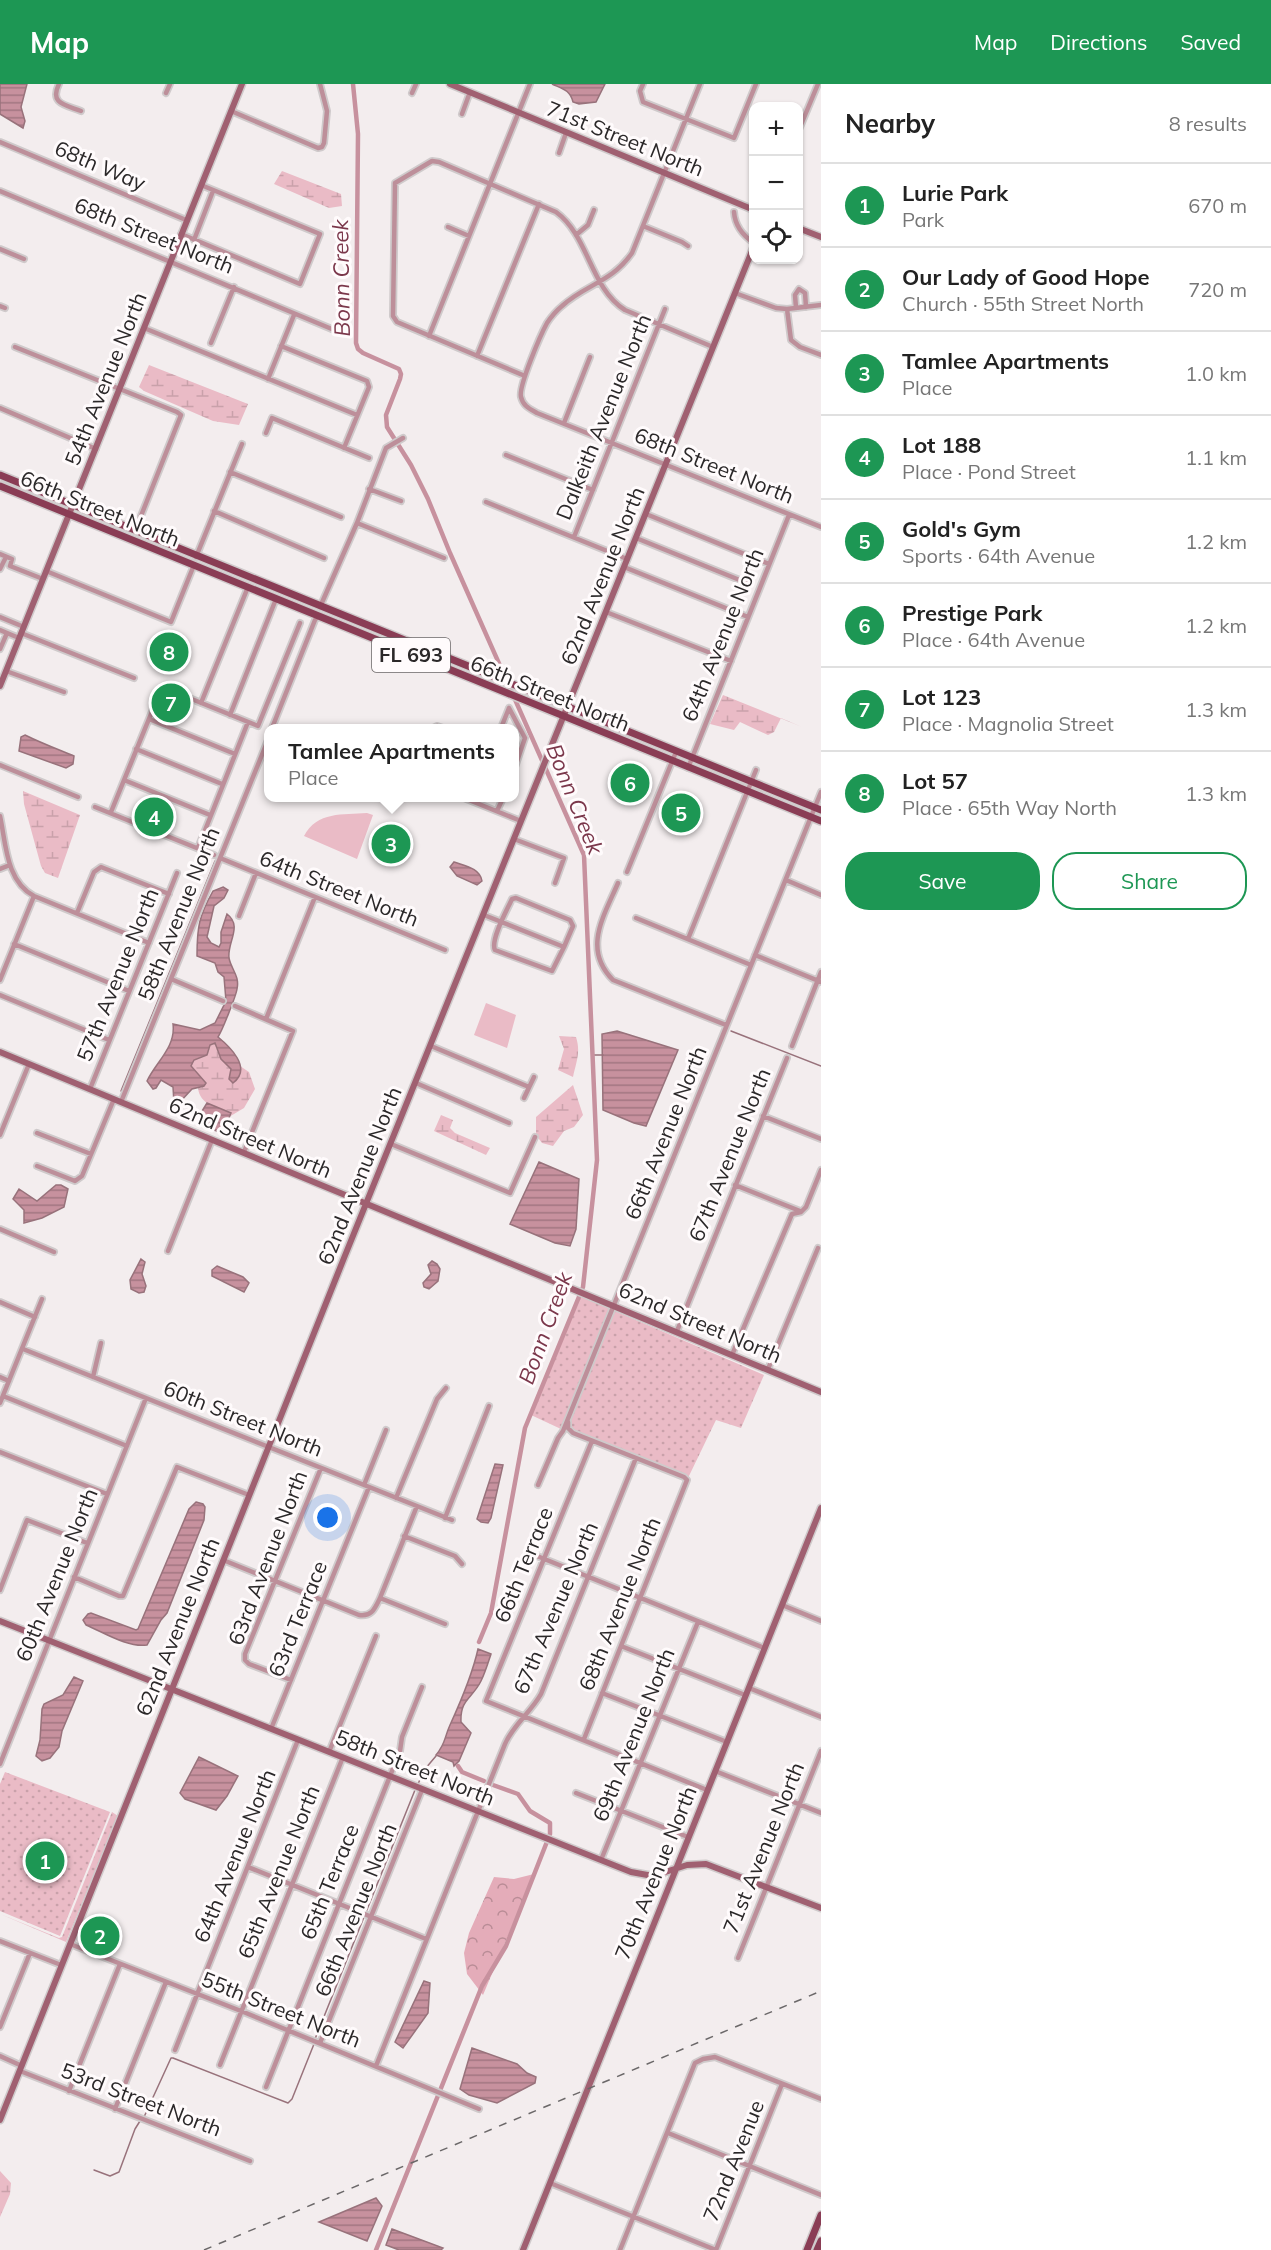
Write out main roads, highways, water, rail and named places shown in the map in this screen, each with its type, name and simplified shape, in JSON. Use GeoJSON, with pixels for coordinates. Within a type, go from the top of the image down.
{"type":"FeatureCollection","features":[{"type":"Feature","properties":{"kind":"main road","name":"66th Street North"},"geometry":{"type":"LineString","coordinates":[[1,476],[818,809]]}},
{"type":"Feature","properties":{"kind":"main road","name":"66th Street North"},"geometry":{"type":"LineString","coordinates":[[0,486],[821,821]]}},
{"type":"Feature","properties":{"kind":"main road"},"geometry":{"type":"LineString","coordinates":[[149,547],[159,546],[191,558],[196,557]]}},
{"type":"Feature","properties":{"kind":"main road"},"geometry":{"type":"LineString","coordinates":[[194,565],[203,564],[242,575]]}},
{"type":"Feature","properties":{"kind":"main road"},"geometry":{"type":"LineString","coordinates":[[274,598],[279,596],[312,608],[320,607]]}},
{"type":"Feature","properties":{"kind":"main road"},"geometry":{"type":"LineString","coordinates":[[318,616],[329,615],[370,632],[378,630]]}},
{"type":"Feature","properties":{"kind":"main road"},"geometry":{"type":"LineString","coordinates":[[807,2250],[821,2215]]}},
{"type":"Feature","properties":{"kind":"main road"},"geometry":{"type":"LineString","coordinates":[[817,2250],[821,2241]]}},
{"type":"Feature","properties":{"kind":"waterway","name":"Bonn Creek"},"geometry":{"type":"LineString","coordinates":[[353,84],[358,134],[356,343],[358,349],[363,353],[399,369],[400,379],[386,415],[387,427],[411,465],[428,499],[584,855],[597,1160],[583,1287],[525,1428],[491,1613],[479,1642]]}},
{"type":"Feature","properties":{"kind":"waterway"},"geometry":{"type":"LineString","coordinates":[[121,1091],[215,861]]}},
{"type":"Feature","properties":{"kind":"waterway"},"geometry":{"type":"LineString","coordinates":[[731,1031],[821,1066]]}},
{"type":"Feature","properties":{"kind":"waterway"},"geometry":{"type":"LineString","coordinates":[[593,1055],[603,1055]]}},
{"type":"Feature","properties":{"kind":"waterway"},"geometry":{"type":"LineString","coordinates":[[417,1786],[425,1769],[436,1756]]}},
{"type":"Feature","properties":{"kind":"waterway"},"geometry":{"type":"LineString","coordinates":[[458,1766],[462,1772],[484,1781]]}},
{"type":"Feature","properties":{"kind":"waterway"},"geometry":{"type":"LineString","coordinates":[[376,2250],[482,1986],[506,1946],[550,1834],[550,1823],[530,1811],[518,1794],[493,1785]]}},
{"type":"Feature","properties":{"kind":"waterway"},"geometry":{"type":"LineString","coordinates":[[315,2039],[415,1790]]}},
{"type":"Feature","properties":{"kind":"waterway"},"geometry":{"type":"LineString","coordinates":[[144,2117],[171,2058],[288,2103],[292,2099],[314,2044]]}},
{"type":"Feature","properties":{"kind":"waterway"},"geometry":{"type":"LineString","coordinates":[[94,2170],[110,2176],[119,2172],[140,2121]]}},
{"type":"Feature","properties":{"kind":"railway"},"geometry":{"type":"LineString","coordinates":[[204,2250],[821,1991]]}},
{"type":"Feature","properties":{"kind":"place","name":"Lot 57"},"geometry":{"type":"Point","coordinates":[169,652]}},
{"type":"Feature","properties":{"kind":"place","name":"Lot 123"},"geometry":{"type":"Point","coordinates":[171,703]}},
{"type":"Feature","properties":{"kind":"place","name":"Prestige Park"},"geometry":{"type":"Point","coordinates":[630,783]}},
{"type":"Feature","properties":{"kind":"place","name":"Gold's Gym"},"geometry":{"type":"Point","coordinates":[681,813]}},
{"type":"Feature","properties":{"kind":"place","name":"Lot 188"},"geometry":{"type":"Point","coordinates":[154,817]}},
{"type":"Feature","properties":{"kind":"place","name":"Tamlee Apartments"},"geometry":{"type":"Point","coordinates":[391,844]}},
{"type":"Feature","properties":{"kind":"place","name":"Lurie Park"},"geometry":{"type":"Point","coordinates":[45,1861]}},
{"type":"Feature","properties":{"kind":"place","name":"Our Lady of Good Hope"},"geometry":{"type":"Point","coordinates":[100,1936]}}]}
